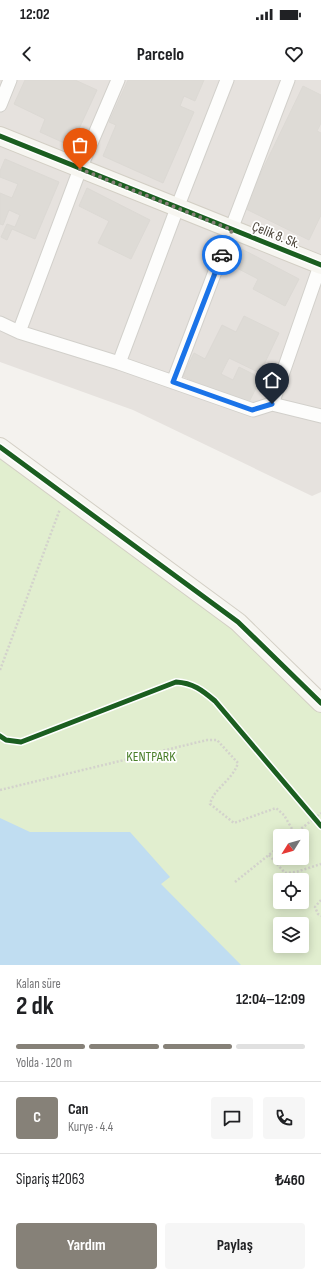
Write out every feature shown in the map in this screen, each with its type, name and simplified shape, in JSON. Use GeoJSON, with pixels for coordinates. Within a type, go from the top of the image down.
{"type":"FeatureCollection","features":[{"type":"Feature","properties":{"kind":"street"},"geometry":{"type":"LineString","coordinates":[[0,105],[10,80]]}},
{"type":"Feature","properties":{"kind":"street"},"geometry":{"type":"LineString","coordinates":[[19,332],[80,169],[118,80]]}},
{"type":"Feature","properties":{"kind":"street"},"geometry":{"type":"LineString","coordinates":[[119,363],[227,80]]}},
{"type":"Feature","properties":{"kind":"street"},"geometry":{"type":"LineString","coordinates":[[173,382],[288,80]]}},
{"type":"Feature","properties":{"kind":"street","name":"Çelik 8. Sk."},"geometry":{"type":"LineString","coordinates":[[0,136],[232,230],[321,264]]}},
{"type":"Feature","properties":{"kind":"street"},"geometry":{"type":"LineString","coordinates":[[272,404],[321,264]]}},
{"type":"Feature","properties":{"kind":"street"},"geometry":{"type":"LineString","coordinates":[[0,323],[19,332],[119,363],[252,410],[272,404],[321,416]]}},
{"type":"Feature","properties":{"kind":"street"},"geometry":{"type":"LineString","coordinates":[[0,447],[238,622],[321,703]]}},
{"type":"Feature","properties":{"kind":"path"},"geometry":{"type":"LineString","coordinates":[[0,670],[65,495]]}},
{"type":"Feature","properties":{"kind":"path"},"geometry":{"type":"LineString","coordinates":[[0,790],[207,740],[217,740],[238,763],[234,773],[212,797],[210,804],[234,823],[276,808],[284,815],[292,829]]}},
{"type":"Feature","properties":{"kind":"path"},"geometry":{"type":"LineString","coordinates":[[309,812],[316,820]]}},
{"type":"Feature","properties":{"kind":"path"},"geometry":{"type":"LineString","coordinates":[[302,829],[316,820],[321,813]]}},
{"type":"Feature","properties":{"kind":"path"},"geometry":{"type":"LineString","coordinates":[[235,882],[273,852]]}},
{"type":"Feature","properties":{"kind":"path"},"geometry":{"type":"LineString","coordinates":[[269,855],[285,873],[296,872],[321,864]]}},
{"type":"Feature","properties":{"kind":"path"},"geometry":{"type":"LineString","coordinates":[[321,900],[315,907],[318,914],[321,916]]}},
{"type":"Feature","properties":{"kind":"shaded area"},"geometry":{"type":"Polygon","coordinates":[[[0,80],[321,80],[321,492],[312,496],[133,410],[0,362],[0,80]]]}},
{"type":"Feature","properties":{"kind":"green space","name":"KENTPARK"},"geometry":{"type":"Polygon","coordinates":[[[0,455],[249,638],[321,711],[321,965],[0,965],[0,455]]]}},
{"type":"Feature","properties":{"kind":"water"},"geometry":{"type":"Polygon","coordinates":[[[0,818],[30,832],[130,832],[170,877],[161,884],[241,965],[0,965],[0,818]]]}},
{"type":"Feature","properties":{"kind":"building"},"geometry":{"type":"Polygon","coordinates":[[[25,80],[75,80],[97,90],[71,146],[40,132],[45,119],[14,104],[25,80]]]}},
{"type":"Feature","properties":{"kind":"building"},"geometry":{"type":"Polygon","coordinates":[[[128,80],[204,80],[195,101],[184,96],[180,106],[194,112],[163,183],[103,156],[116,125],[109,122],[128,80]]]}},
{"type":"Feature","properties":{"kind":"building"},"geometry":{"type":"Polygon","coordinates":[[[303,86],[321,95],[321,123],[317,131],[321,133],[321,215],[309,240],[244,208],[303,86]]]}},
{"type":"Feature","properties":{"kind":"building"},"geometry":{"type":"Polygon","coordinates":[[[5,159],[59,182],[35,239],[12,229],[7,240],[1,237],[7,224],[15,227],[20,215],[9,210],[3,225],[0,224],[0,193],[12,198],[18,184],[0,177],[0,171],[5,159]]]}},
{"type":"Feature","properties":{"kind":"building"},"geometry":{"type":"Polygon","coordinates":[[[87,188],[150,220],[131,259],[98,243],[109,221],[79,206],[87,188]]]}},
{"type":"Feature","properties":{"kind":"building"},"geometry":{"type":"Polygon","coordinates":[[[236,246],[299,279],[285,306],[253,289],[258,279],[227,263],[236,246]]]}},
{"type":"Feature","properties":{"kind":"building"},"geometry":{"type":"Polygon","coordinates":[[[244,316],[279,333],[260,373],[229,358],[221,374],[233,380],[239,367],[261,378],[248,404],[218,390],[217,393],[183,376],[194,353],[205,359],[222,325],[236,332],[244,316]]]}},
{"type":"Feature","properties":{"kind":"cycle path"},"geometry":{"type":"LineString","coordinates":[[0,136],[321,265]]}},
{"type":"Feature","properties":{"kind":"cycle path"},"geometry":{"type":"LineString","coordinates":[[0,447],[238,622],[321,703]]}},
{"type":"Feature","properties":{"kind":"cycle path"},"geometry":{"type":"LineString","coordinates":[[0,736],[6,740],[21,742],[176,682],[187,684],[201,690],[215,701],[321,826]]}},
{"type":"Feature","properties":{"kind":"way so far"},"geometry":{"type":"LineString","coordinates":[[80,169],[232,230],[222,255]]}},
{"type":"Feature","properties":{"kind":"route"},"geometry":{"type":"LineString","coordinates":[[222,255],[173,382],[252,410],[272,404]]}}]}
